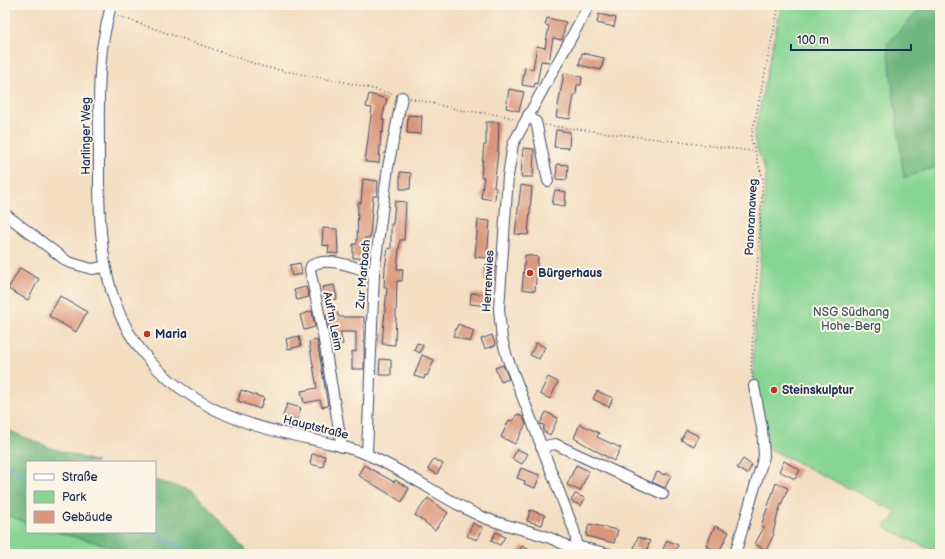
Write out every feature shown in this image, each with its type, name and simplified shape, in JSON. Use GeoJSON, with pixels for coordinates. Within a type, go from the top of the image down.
{"type":"FeatureCollection","features":[{"type":"Feature","properties":{"kind":"street","name":"Herrenwies"},"geometry":{"type":"LineString","coordinates":[[576,550],[574,530],[507,357],[499,323],[508,176],[513,144],[526,118],[590,5]]}},
{"type":"Feature","properties":{"kind":"street","name":"Harlinger Weg"},"geometry":{"type":"LineString","coordinates":[[104,267],[100,239],[98,200],[99,97],[101,58],[110,9]]}},
{"type":"Feature","properties":{"kind":"street","name":"Zur Marbach"},"geometry":{"type":"LineString","coordinates":[[367,454],[374,273],[388,167],[402,97]]}},
{"type":"Feature","properties":{"kind":"street"},"geometry":{"type":"LineString","coordinates":[[526,118],[536,122],[538,126],[548,181]]}},
{"type":"Feature","properties":{"kind":"street"},"geometry":{"type":"LineString","coordinates":[[5,214],[68,262],[92,269],[104,267]]}},
{"type":"Feature","properties":{"kind":"street","name":"Auf'm Leim"},"geometry":{"type":"LineString","coordinates":[[342,446],[321,323],[310,270],[311,266],[318,261],[327,261],[374,273]]}},
{"type":"Feature","properties":{"kind":"street","name":"Hauptstraße"},"geometry":{"type":"LineString","coordinates":[[104,267],[114,300],[127,328],[146,356],[160,371],[186,393],[216,410],[242,421],[342,446],[367,454],[482,517],[562,543],[576,550],[610,554]]}},
{"type":"Feature","properties":{"kind":"street"},"geometry":{"type":"LineString","coordinates":[[735,554],[764,456],[762,428],[754,386]]}},
{"type":"Feature","properties":{"kind":"street"},"geometry":{"type":"LineString","coordinates":[[541,447],[555,444],[664,494]]}},
{"type":"Feature","properties":{"kind":"path","name":"Panoramaweg"},"geometry":{"type":"LineString","coordinates":[[754,386],[751,369],[763,179],[751,138],[779,5]]}},
{"type":"Feature","properties":{"kind":"path"},"geometry":{"type":"LineString","coordinates":[[110,9],[264,67],[354,84],[460,110],[526,118]]}},
{"type":"Feature","properties":{"kind":"path"},"geometry":{"type":"LineString","coordinates":[[538,126],[544,124],[752,151]]}},
{"type":"Feature","properties":{"kind":"green space","name":"NSG Südhang Hohe-Berg"},"geometry":{"type":"Polygon","coordinates":[[[781,5],[940,5],[940,554],[884,527],[897,512],[766,447],[753,371],[753,354],[766,175],[754,136],[781,5]]]}},
{"type":"Feature","properties":{"kind":"green space"},"geometry":{"type":"Polygon","coordinates":[[[924,5],[940,5],[940,172],[938,166],[904,178],[887,44],[924,5]]]}},
{"type":"Feature","properties":{"kind":"green space"},"geometry":{"type":"Polygon","coordinates":[[[5,429],[51,448],[94,461],[26,461],[26,523],[5,514],[5,429]]]}},
{"type":"Feature","properties":{"kind":"green space"},"geometry":{"type":"Polygon","coordinates":[[[156,480],[193,491],[250,554],[131,554],[128,551],[60,533],[156,533],[156,480]]]}},
{"type":"Feature","properties":{"kind":"green space"},"geometry":{"type":"Polygon","coordinates":[[[5,514],[26,523],[26,533],[60,533],[128,551],[131,554],[5,554],[5,514]]]}},
{"type":"Feature","properties":{"kind":"building"},"geometry":{"type":"Polygon","coordinates":[[[599,14],[616,18],[614,27],[597,23],[599,14]]]}},
{"type":"Feature","properties":{"kind":"building"},"geometry":{"type":"Polygon","coordinates":[[[547,18],[566,22],[562,40],[553,38],[549,62],[541,61],[537,84],[535,83],[534,87],[522,85],[525,67],[533,69],[537,46],[545,48],[549,26],[545,25],[547,18]]]}},
{"type":"Feature","properties":{"kind":"building"},"geometry":{"type":"Polygon","coordinates":[[[582,53],[604,58],[601,70],[579,65],[582,53]]]}},
{"type":"Feature","properties":{"kind":"building"},"geometry":{"type":"Polygon","coordinates":[[[564,73],[582,77],[581,85],[577,85],[576,95],[574,95],[570,119],[556,117],[564,73]]]}},
{"type":"Feature","properties":{"kind":"building"},"geometry":{"type":"Polygon","coordinates":[[[509,89],[524,92],[519,111],[506,108],[509,89]]]}},
{"type":"Feature","properties":{"kind":"building"},"geometry":{"type":"Polygon","coordinates":[[[369,94],[387,99],[382,119],[384,120],[383,133],[381,132],[379,163],[365,162],[372,108],[366,107],[369,94]]]}},
{"type":"Feature","properties":{"kind":"building"},"geometry":{"type":"Polygon","coordinates":[[[408,115],[422,116],[421,134],[407,133],[408,115]]]}},
{"type":"Feature","properties":{"kind":"building"},"geometry":{"type":"Polygon","coordinates":[[[486,122],[499,122],[498,153],[494,187],[496,188],[495,200],[481,198],[484,177],[481,177],[484,145],[486,145],[486,122]]]}},
{"type":"Feature","properties":{"kind":"building"},"geometry":{"type":"Polygon","coordinates":[[[556,130],[570,132],[569,148],[554,147],[556,130]]]}},
{"type":"Feature","properties":{"kind":"building"},"geometry":{"type":"Polygon","coordinates":[[[523,148],[534,149],[533,177],[521,177],[523,148]]]}},
{"type":"Feature","properties":{"kind":"building"},"geometry":{"type":"Polygon","coordinates":[[[557,164],[568,165],[567,180],[556,179],[557,164]]]}},
{"type":"Feature","properties":{"kind":"building"},"geometry":{"type":"Polygon","coordinates":[[[400,172],[411,173],[410,189],[400,189],[400,172]]]}},
{"type":"Feature","properties":{"kind":"building"},"geometry":{"type":"Polygon","coordinates":[[[363,179],[378,181],[377,196],[373,196],[370,238],[365,238],[364,258],[353,258],[353,244],[357,244],[358,203],[361,203],[363,179]]]}},
{"type":"Feature","properties":{"kind":"building"},"geometry":{"type":"Polygon","coordinates":[[[521,185],[532,187],[528,235],[515,234],[521,185]]]}},
{"type":"Feature","properties":{"kind":"building"},"geometry":{"type":"Polygon","coordinates":[[[555,190],[566,192],[565,206],[552,204],[555,190]]]}},
{"type":"Feature","properties":{"kind":"building"},"geometry":{"type":"Polygon","coordinates":[[[395,201],[406,202],[404,240],[400,240],[397,269],[403,269],[402,281],[397,281],[395,345],[382,344],[387,287],[384,287],[385,268],[388,248],[391,249],[391,224],[393,224],[395,201]]]}},
{"type":"Feature","properties":{"kind":"building"},"geometry":{"type":"Polygon","coordinates":[[[478,220],[490,221],[487,258],[475,257],[478,220]]]}},
{"type":"Feature","properties":{"kind":"building"},"geometry":{"type":"Polygon","coordinates":[[[323,228],[337,229],[338,254],[328,253],[329,246],[322,245],[323,228]]]}},
{"type":"Feature","properties":{"kind":"building","name":"Bürgerhaus"},"geometry":{"type":"Polygon","coordinates":[[[525,255],[538,257],[535,291],[522,289],[525,255]]]}},
{"type":"Feature","properties":{"kind":"building"},"geometry":{"type":"Polygon","coordinates":[[[300,263],[302,274],[292,276],[290,265],[300,263]]]}},
{"type":"Feature","properties":{"kind":"building"},"geometry":{"type":"Polygon","coordinates":[[[486,265],[495,266],[493,279],[484,278],[486,265]]]}},
{"type":"Feature","properties":{"kind":"building"},"geometry":{"type":"Polygon","coordinates":[[[20,268],[39,279],[28,300],[8,289],[20,268]]]}},
{"type":"Feature","properties":{"kind":"building"},"geometry":{"type":"Polygon","coordinates":[[[334,285],[337,299],[325,301],[322,287],[334,285]]]}},
{"type":"Feature","properties":{"kind":"building"},"geometry":{"type":"Polygon","coordinates":[[[306,287],[309,297],[297,300],[294,290],[306,287]]]}},
{"type":"Feature","properties":{"kind":"building"},"geometry":{"type":"Polygon","coordinates":[[[471,293],[489,295],[488,306],[470,304],[471,293]]]}},
{"type":"Feature","properties":{"kind":"building"},"geometry":{"type":"Polygon","coordinates":[[[60,296],[87,312],[76,332],[49,316],[60,296]]]}},
{"type":"Feature","properties":{"kind":"building"},"geometry":{"type":"Polygon","coordinates":[[[312,311],[315,327],[304,330],[300,315],[312,311]]]}},
{"type":"Feature","properties":{"kind":"building"},"geometry":{"type":"Polygon","coordinates":[[[337,312],[339,317],[364,317],[364,369],[352,369],[352,351],[356,352],[356,332],[340,332],[343,344],[332,346],[326,314],[337,312]]]}},
{"type":"Feature","properties":{"kind":"building"},"geometry":{"type":"Polygon","coordinates":[[[458,324],[474,331],[470,342],[453,336],[458,324]]]}},
{"type":"Feature","properties":{"kind":"building"},"geometry":{"type":"Polygon","coordinates":[[[492,335],[496,345],[485,349],[481,339],[492,335]]]}},
{"type":"Feature","properties":{"kind":"building"},"geometry":{"type":"Polygon","coordinates":[[[299,336],[301,346],[288,349],[286,339],[299,336]]]}},
{"type":"Feature","properties":{"kind":"building"},"geometry":{"type":"Polygon","coordinates":[[[317,340],[328,406],[322,407],[320,400],[304,403],[301,391],[317,388],[309,342],[317,340]]]}},
{"type":"Feature","properties":{"kind":"building"},"geometry":{"type":"Polygon","coordinates":[[[417,343],[423,345],[420,353],[414,350],[417,343]]]}},
{"type":"Feature","properties":{"kind":"building"},"geometry":{"type":"Polygon","coordinates":[[[536,343],[545,347],[539,359],[530,355],[536,343]]]}},
{"type":"Feature","properties":{"kind":"building"},"geometry":{"type":"Polygon","coordinates":[[[422,355],[434,360],[427,376],[425,375],[424,379],[414,376],[422,355]]]}},
{"type":"Feature","properties":{"kind":"building"},"geometry":{"type":"Polygon","coordinates":[[[380,359],[391,360],[391,375],[379,375],[380,359]]]}},
{"type":"Feature","properties":{"kind":"building"},"geometry":{"type":"Polygon","coordinates":[[[503,365],[509,379],[501,382],[495,368],[503,365]]]}},
{"type":"Feature","properties":{"kind":"building"},"geometry":{"type":"Polygon","coordinates":[[[548,377],[558,382],[550,399],[540,394],[548,377]]]}},
{"type":"Feature","properties":{"kind":"building"},"geometry":{"type":"Polygon","coordinates":[[[241,390],[264,398],[260,409],[238,401],[241,390]]]}},
{"type":"Feature","properties":{"kind":"building"},"geometry":{"type":"Polygon","coordinates":[[[597,391],[613,398],[609,407],[593,399],[597,391]]]}},
{"type":"Feature","properties":{"kind":"building"},"geometry":{"type":"Polygon","coordinates":[[[287,404],[301,408],[297,420],[283,416],[287,404]]]}},
{"type":"Feature","properties":{"kind":"building"},"geometry":{"type":"Polygon","coordinates":[[[546,412],[558,418],[550,435],[543,431],[544,425],[540,424],[546,412]]]}},
{"type":"Feature","properties":{"kind":"building"},"geometry":{"type":"Polygon","coordinates":[[[517,414],[523,417],[526,424],[515,444],[501,437],[509,420],[513,421],[517,414]]]}},
{"type":"Feature","properties":{"kind":"building"},"geometry":{"type":"Polygon","coordinates":[[[580,424],[599,433],[597,437],[621,448],[614,461],[574,438],[580,424]]]}},
{"type":"Feature","properties":{"kind":"building"},"geometry":{"type":"Polygon","coordinates":[[[686,430],[699,436],[694,446],[681,440],[686,430]]]}},
{"type":"Feature","properties":{"kind":"building"},"geometry":{"type":"Polygon","coordinates":[[[517,449],[528,454],[522,464],[512,459],[517,449]]]}},
{"type":"Feature","properties":{"kind":"building"},"geometry":{"type":"Polygon","coordinates":[[[312,454],[325,456],[323,467],[310,464],[312,454]]]}},
{"type":"Feature","properties":{"kind":"building"},"geometry":{"type":"Polygon","coordinates":[[[434,459],[443,464],[437,474],[428,469],[434,459]]]}},
{"type":"Feature","properties":{"kind":"building"},"geometry":{"type":"Polygon","coordinates":[[[743,459],[752,465],[747,474],[737,468],[743,459]]]}},
{"type":"Feature","properties":{"kind":"building"},"geometry":{"type":"Polygon","coordinates":[[[784,461],[800,470],[795,479],[779,471],[784,461]]]}},
{"type":"Feature","properties":{"kind":"building"},"geometry":{"type":"Polygon","coordinates":[[[364,465],[394,482],[395,480],[409,488],[402,502],[358,475],[364,465]]]}},
{"type":"Feature","properties":{"kind":"building"},"geometry":{"type":"Polygon","coordinates":[[[576,465],[589,471],[580,491],[567,485],[576,465]]]}},
{"type":"Feature","properties":{"kind":"building"},"geometry":{"type":"Polygon","coordinates":[[[521,468],[540,475],[535,488],[524,484],[525,481],[517,478],[521,468]]]}},
{"type":"Feature","properties":{"kind":"building"},"geometry":{"type":"Polygon","coordinates":[[[657,472],[665,475],[666,473],[671,475],[665,488],[652,482],[657,472]]]}},
{"type":"Feature","properties":{"kind":"building"},"geometry":{"type":"Polygon","coordinates":[[[776,483],[788,488],[779,510],[774,534],[766,550],[755,544],[764,527],[761,526],[776,483]]]}},
{"type":"Feature","properties":{"kind":"building"},"geometry":{"type":"Polygon","coordinates":[[[575,494],[585,498],[581,506],[571,501],[575,494]]]}},
{"type":"Feature","properties":{"kind":"building"},"geometry":{"type":"Polygon","coordinates":[[[428,498],[448,513],[435,530],[415,515],[428,498]]]}},
{"type":"Feature","properties":{"kind":"building"},"geometry":{"type":"Polygon","coordinates":[[[530,510],[545,515],[542,525],[527,521],[530,510]]]}},
{"type":"Feature","properties":{"kind":"building"},"geometry":{"type":"Polygon","coordinates":[[[473,523],[483,528],[477,540],[467,536],[473,523]]]}},
{"type":"Feature","properties":{"kind":"building"},"geometry":{"type":"Polygon","coordinates":[[[589,524],[618,530],[614,543],[586,536],[589,524]]]}},
{"type":"Feature","properties":{"kind":"building"},"geometry":{"type":"Polygon","coordinates":[[[715,526],[729,532],[719,552],[706,546],[715,526]]]}},
{"type":"Feature","properties":{"kind":"building"},"geometry":{"type":"Polygon","coordinates":[[[496,532],[505,537],[500,545],[491,541],[496,532]]]}},
{"type":"Feature","properties":{"kind":"building"},"geometry":{"type":"Polygon","coordinates":[[[638,537],[650,541],[646,552],[634,548],[638,537]]]}},
{"type":"Feature","properties":{"kind":"building"},"geometry":{"type":"Polygon","coordinates":[[[667,540],[678,545],[674,554],[661,554],[667,540]]]}},
{"type":"Feature","properties":{"kind":"building"},"geometry":{"type":"Polygon","coordinates":[[[522,546],[537,554],[517,554],[522,546]]]}},
{"type":"Feature","properties":{"kind":"waterway"},"geometry":{"type":"LineString","coordinates":[[5,466],[26,476]]}},
{"type":"Feature","properties":{"kind":"waterway"},"geometry":{"type":"LineString","coordinates":[[151,533],[195,554]]}},
{"type":"Feature","properties":{"kind":"place","name":"Bürgerhaus"},"geometry":{"type":"Point","coordinates":[530,273]}},
{"type":"Feature","properties":{"kind":"place","name":"Maria"},"geometry":{"type":"Point","coordinates":[147,334]}},
{"type":"Feature","properties":{"kind":"place","name":"Steinskulptur"},"geometry":{"type":"Point","coordinates":[774,390]}}]}
